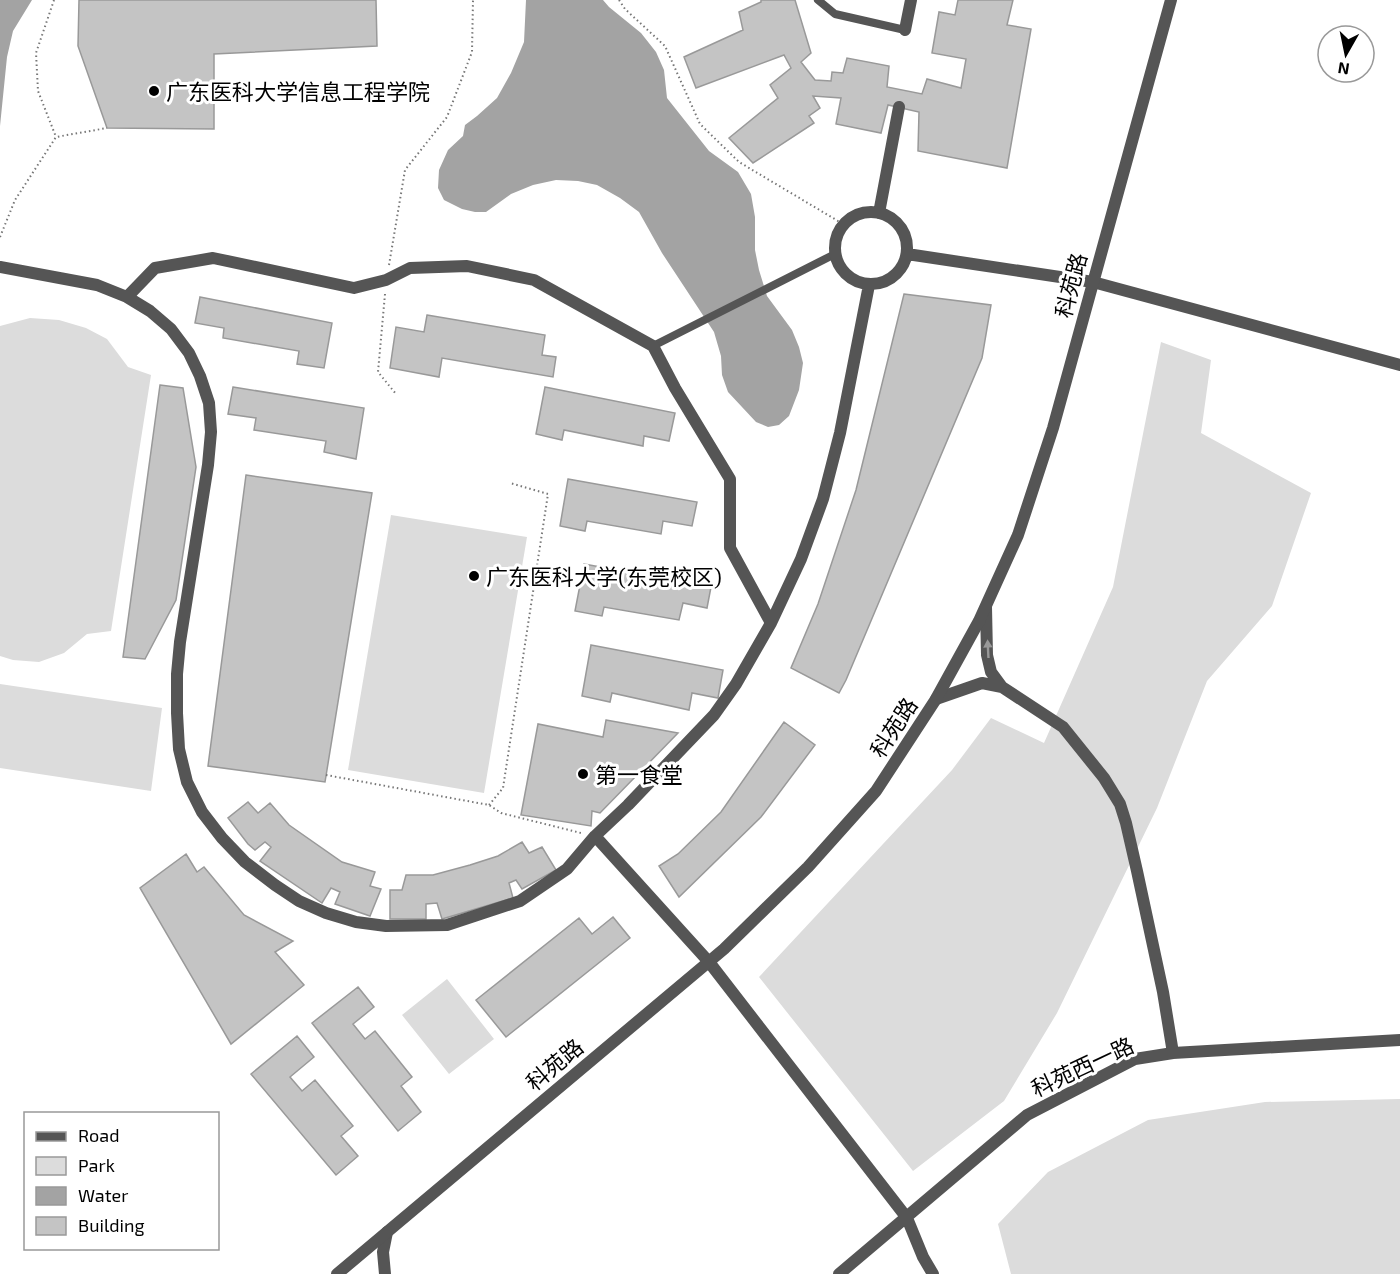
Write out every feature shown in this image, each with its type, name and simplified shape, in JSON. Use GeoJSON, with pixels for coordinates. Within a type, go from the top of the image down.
{"type":"FeatureCollection","features":[{"type":"Feature","properties":{"kind":"street"},"geometry":{"type":"LineString","coordinates":[[905,30],[910,0]]}},
{"type":"Feature","properties":{"kind":"street","name":"科苑路"},"geometry":{"type":"LineString","coordinates":[[337,1274],[724,949],[808,867],[876,791],[936,699],[986,607],[1018,535],[1053,428],[1170,0]]}},
{"type":"Feature","properties":{"kind":"street"},"geometry":{"type":"LineString","coordinates":[[879,213],[898,107]]}},
{"type":"Feature","properties":{"kind":"street"},"geometry":{"type":"LineString","coordinates":[[871,211],[879,213],[887,215],[898,224],[906,237],[908,248],[905,261],[897,275],[882,283],[869,285],[857,282],[841,270],[835,254],[836,237],[843,224],[858,214],[871,211]]}},
{"type":"Feature","properties":{"kind":"street"},"geometry":{"type":"LineString","coordinates":[[907,254],[1093,282],[1400,365]]}},
{"type":"Feature","properties":{"kind":"street"},"geometry":{"type":"LineString","coordinates":[[128,297],[155,268],[213,258],[354,288],[386,280],[410,268],[467,266],[534,280],[653,346],[675,388],[730,479],[730,548],[771,623]]}},
{"type":"Feature","properties":{"kind":"street"},"geometry":{"type":"LineString","coordinates":[[0,267],[98,285],[128,297],[171,329],[189,353],[209,403],[212,432],[177,674],[179,749],[188,782],[202,812],[222,838],[245,862],[275,885],[299,901],[326,913],[356,922],[386,926],[447,925],[520,901],[567,869],[596,836],[628,806],[714,715],[736,684],[771,623],[801,559],[823,499],[840,433],[869,285]]}},
{"type":"Feature","properties":{"kind":"street"},"geometry":{"type":"LineString","coordinates":[[986,607],[987,655],[991,672],[1002,687],[1063,727],[1104,778],[1120,804],[1156,959],[1173,1053]]}},
{"type":"Feature","properties":{"kind":"street"},"geometry":{"type":"LineString","coordinates":[[936,699],[982,683],[1002,687]]}},
{"type":"Feature","properties":{"kind":"street"},"geometry":{"type":"LineString","coordinates":[[596,836],[709,962],[907,1218],[923,1257],[933,1274]]}},
{"type":"Feature","properties":{"kind":"street","name":"科苑西一路"},"geometry":{"type":"LineString","coordinates":[[839,1274],[1027,1115],[1135,1059],[1173,1053],[1400,1040]]}},
{"type":"Feature","properties":{"kind":"street"},"geometry":{"type":"LineString","coordinates":[[386,1274],[383,1252],[387,1232]]}},
{"type":"Feature","properties":{"kind":"lane"},"geometry":{"type":"LineString","coordinates":[[818,0],[836,14],[905,30]]}},
{"type":"Feature","properties":{"kind":"lane"},"geometry":{"type":"LineString","coordinates":[[653,346],[835,254]]}},
{"type":"Feature","properties":{"kind":"path"},"geometry":{"type":"LineString","coordinates":[[54,0],[36,53],[38,91],[56,137]]}},
{"type":"Feature","properties":{"kind":"path"},"geometry":{"type":"LineString","coordinates":[[396,394],[378,372],[386,280],[405,170],[447,117],[472,52],[473,0]]}},
{"type":"Feature","properties":{"kind":"path"},"geometry":{"type":"LineString","coordinates":[[619,0],[665,46],[700,124],[739,162],[843,224]]}},
{"type":"Feature","properties":{"kind":"path"},"geometry":{"type":"LineString","coordinates":[[0,237],[15,200],[56,137],[107,128]]}},
{"type":"Feature","properties":{"kind":"path"},"geometry":{"type":"LineString","coordinates":[[489,805],[503,788],[548,494],[510,483]]}},
{"type":"Feature","properties":{"kind":"path"},"geometry":{"type":"LineString","coordinates":[[326,775],[489,805],[501,813],[596,836]]}},
{"type":"Feature","properties":{"kind":"green space"},"geometry":{"type":"Polygon","coordinates":[[[30,318],[59,320],[86,328],[107,339],[128,367],[151,375],[111,631],[87,634],[64,653],[39,662],[13,660],[0,656],[0,326],[30,318]]]}},
{"type":"Feature","properties":{"kind":"green space"},"geometry":{"type":"Polygon","coordinates":[[[1161,342],[1211,360],[1201,433],[1311,493],[1272,606],[1207,681],[1157,808],[1057,1013],[1004,1101],[913,1171],[759,977],[952,770],[991,718],[1044,743],[1113,587],[1161,342]]]}},
{"type":"Feature","properties":{"kind":"green space"},"geometry":{"type":"Polygon","coordinates":[[[391,515],[527,537],[484,793],[348,770],[391,515]]]}},
{"type":"Feature","properties":{"kind":"green space"},"geometry":{"type":"Polygon","coordinates":[[[0,684],[162,708],[151,791],[0,768],[0,684]]]}},
{"type":"Feature","properties":{"kind":"green space"},"geometry":{"type":"Polygon","coordinates":[[[447,979],[494,1039],[449,1074],[402,1015],[447,979]]]}},
{"type":"Feature","properties":{"kind":"green space"},"geometry":{"type":"Polygon","coordinates":[[[1400,1099],[1400,1274],[1011,1274],[998,1224],[1048,1172],[1148,1120],[1265,1102],[1400,1099]]]}},
{"type":"Feature","properties":{"kind":"water"},"geometry":{"type":"Polygon","coordinates":[[[0,0],[32,0],[13,31],[7,57],[0,126],[0,0]]]}},
{"type":"Feature","properties":{"kind":"water"},"geometry":{"type":"Polygon","coordinates":[[[526,0],[603,0],[641,33],[656,52],[664,70],[667,98],[709,151],[738,172],[751,194],[755,217],[755,250],[767,296],[792,330],[803,363],[799,390],[789,416],[779,425],[768,427],[756,422],[728,392],[722,375],[721,356],[714,332],[662,253],[639,212],[620,198],[597,185],[556,180],[533,185],[511,194],[486,212],[462,209],[444,200],[438,188],[439,170],[448,150],[463,136],[465,125],[497,98],[511,73],[524,42],[526,0]]]}},
{"type":"Feature","properties":{"kind":"building","name":"广东医科大学信息工程学院"},"geometry":{"type":"Polygon","coordinates":[[[79,0],[376,0],[377,46],[214,54],[214,129],[107,128],[78,46],[79,0]]]}},
{"type":"Feature","properties":{"kind":"building"},"geometry":{"type":"Polygon","coordinates":[[[761,0],[795,0],[811,53],[801,62],[815,80],[831,81],[832,72],[843,73],[847,58],[889,66],[887,87],[922,94],[927,79],[961,88],[966,59],[932,53],[939,12],[955,15],[958,0],[1013,0],[1007,25],[1031,29],[1007,168],[918,151],[919,112],[888,105],[881,133],[836,124],[841,98],[813,96],[820,108],[809,116],[814,123],[753,163],[729,138],[778,98],[770,85],[791,68],[784,55],[696,88],[684,57],[743,30],[739,12],[761,0]]]}},
{"type":"Feature","properties":{"kind":"building"},"geometry":{"type":"Polygon","coordinates":[[[904,294],[991,305],[982,358],[839,693],[791,668],[818,604],[856,490],[904,294]]]}},
{"type":"Feature","properties":{"kind":"building"},"geometry":{"type":"Polygon","coordinates":[[[200,297],[332,323],[324,368],[297,364],[299,351],[223,338],[224,328],[195,323],[200,297]]]}},
{"type":"Feature","properties":{"kind":"building"},"geometry":{"type":"Polygon","coordinates":[[[427,315],[545,335],[542,355],[556,357],[553,377],[442,358],[439,377],[390,368],[396,327],[424,332],[427,315]]]}},
{"type":"Feature","properties":{"kind":"building"},"geometry":{"type":"Polygon","coordinates":[[[160,385],[183,388],[196,467],[176,600],[145,659],[123,657],[160,385]]]}},
{"type":"Feature","properties":{"kind":"building"},"geometry":{"type":"Polygon","coordinates":[[[233,387],[364,408],[356,459],[324,452],[326,441],[254,430],[256,418],[228,414],[233,387]]]}},
{"type":"Feature","properties":{"kind":"building"},"geometry":{"type":"Polygon","coordinates":[[[545,387],[675,413],[669,441],[644,436],[643,446],[564,430],[562,440],[536,434],[545,387]]]}},
{"type":"Feature","properties":{"kind":"building"},"geometry":{"type":"Polygon","coordinates":[[[246,475],[372,493],[325,782],[208,766],[246,475]]]}},
{"type":"Feature","properties":{"kind":"building"},"geometry":{"type":"Polygon","coordinates":[[[568,479],[697,502],[692,526],[663,521],[661,534],[587,521],[585,531],[560,526],[568,479]]]}},
{"type":"Feature","properties":{"kind":"building"},"geometry":{"type":"Polygon","coordinates":[[[584,564],[711,587],[707,608],[683,603],[679,620],[604,607],[602,616],[575,611],[584,564]]]}},
{"type":"Feature","properties":{"kind":"building"},"geometry":{"type":"Polygon","coordinates":[[[591,645],[723,670],[718,698],[692,693],[689,710],[612,693],[610,702],[582,696],[591,645]]]}},
{"type":"Feature","properties":{"kind":"building","name":"第一食堂"},"geometry":{"type":"Polygon","coordinates":[[[606,720],[678,733],[600,813],[592,811],[591,826],[521,815],[538,724],[603,737],[606,720]]]}},
{"type":"Feature","properties":{"kind":"building"},"geometry":{"type":"Polygon","coordinates":[[[784,722],[815,745],[761,817],[679,897],[659,866],[678,854],[721,812],[784,722]]]}},
{"type":"Feature","properties":{"kind":"building"},"geometry":{"type":"Polygon","coordinates":[[[248,802],[258,813],[270,803],[289,825],[342,862],[375,872],[370,886],[381,889],[370,916],[335,904],[340,892],[331,888],[322,903],[260,861],[271,847],[265,842],[255,850],[228,818],[248,802]]]}},
{"type":"Feature","properties":{"kind":"building"},"geometry":{"type":"Polygon","coordinates":[[[522,842],[529,853],[542,847],[556,870],[522,889],[516,880],[509,883],[513,898],[442,919],[437,903],[426,904],[426,919],[390,919],[390,890],[402,890],[406,875],[433,875],[470,865],[498,856],[522,842]]]}},
{"type":"Feature","properties":{"kind":"building"},"geometry":{"type":"Polygon","coordinates":[[[186,854],[197,872],[204,867],[244,915],[293,941],[275,952],[304,985],[231,1044],[140,888],[186,854]]]}},
{"type":"Feature","properties":{"kind":"building"},"geometry":{"type":"Polygon","coordinates":[[[613,917],[630,938],[506,1037],[476,1000],[579,918],[592,934],[613,917]]]}},
{"type":"Feature","properties":{"kind":"building"},"geometry":{"type":"Polygon","coordinates":[[[358,987],[374,1007],[353,1024],[365,1039],[375,1031],[412,1077],[401,1086],[421,1112],[398,1131],[312,1023],[358,987]]]}},
{"type":"Feature","properties":{"kind":"building"},"geometry":{"type":"Polygon","coordinates":[[[297,1036],[314,1057],[290,1077],[302,1091],[315,1080],[353,1126],[341,1136],[358,1156],[336,1175],[251,1074],[297,1036]]]}},
{"type":"Feature","properties":{"kind":"place","name":"广东医科大学信息工程学院"},"geometry":{"type":"Point","coordinates":[154,91]}},
{"type":"Feature","properties":{"kind":"place","name":"广东医科大学(东莞校区)"},"geometry":{"type":"Point","coordinates":[474,576]}},
{"type":"Feature","properties":{"kind":"place","name":"第一食堂"},"geometry":{"type":"Point","coordinates":[583,774]}}]}
